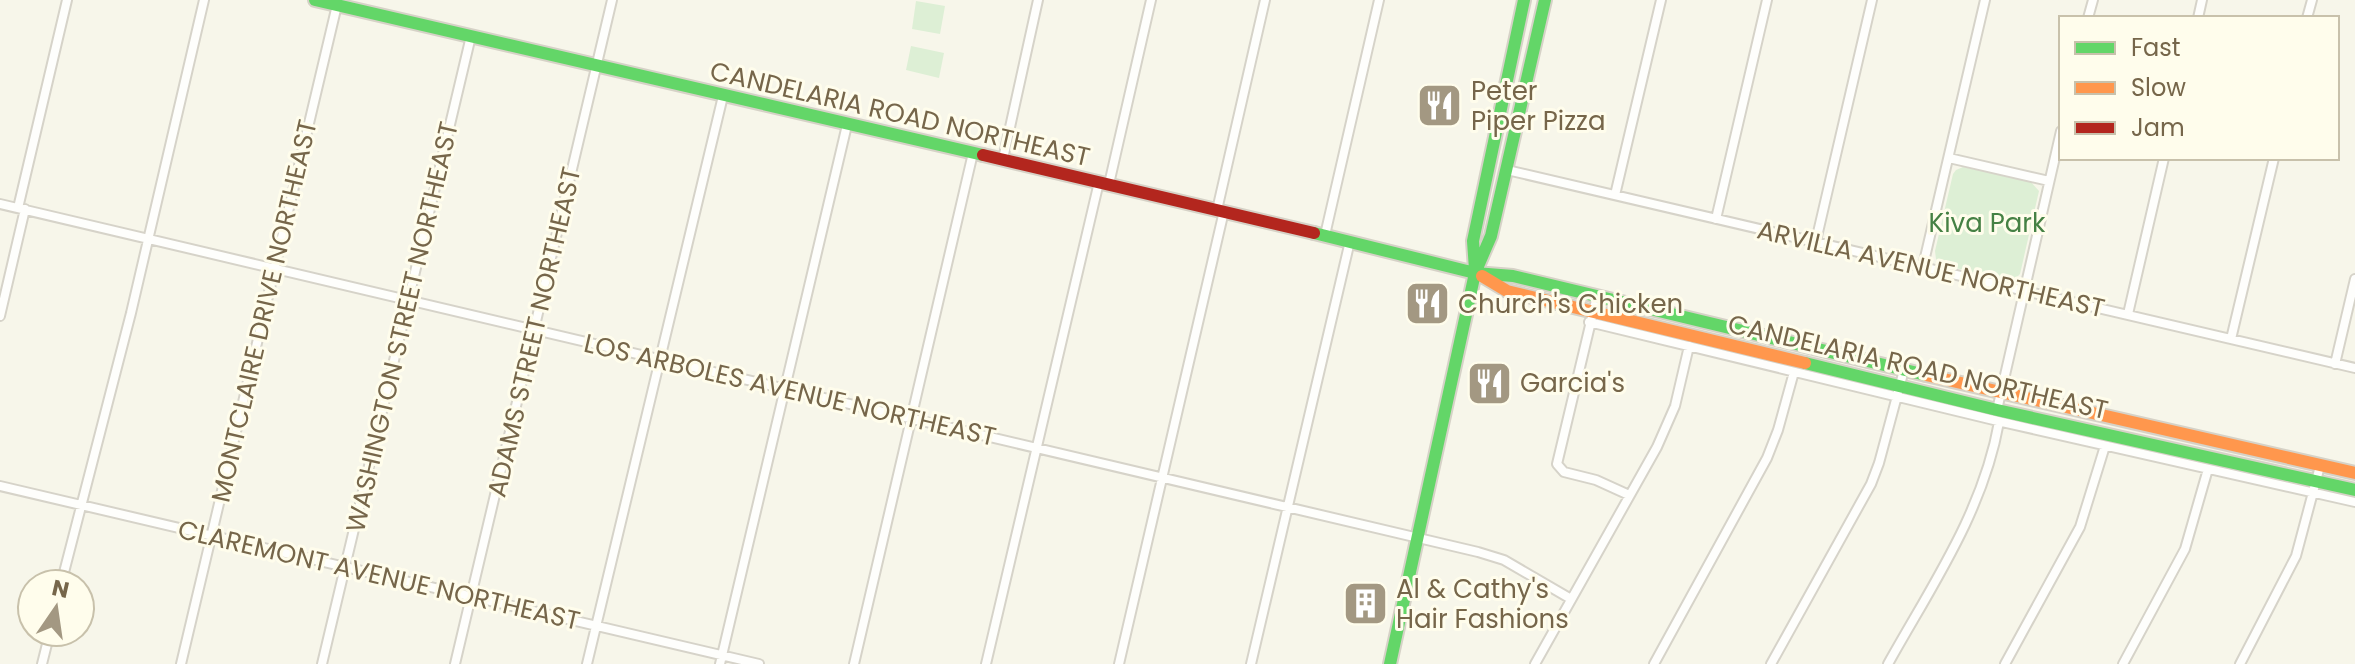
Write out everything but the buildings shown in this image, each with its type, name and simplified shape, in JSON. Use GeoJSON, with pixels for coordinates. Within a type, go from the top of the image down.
{"type":"FeatureCollection","features":[{"type":"Feature","properties":{"kind":"main road","name":"CANDELARIA ROAD NORTHEAST"},"geometry":{"type":"LineString","coordinates":[[315,0],[337,5],[354,4],[596,66],[1003,159],[1475,273],[1513,276],[2000,393],[2355,473]]}},
{"type":"Feature","properties":{"kind":"main road"},"geometry":{"type":"LineString","coordinates":[[1475,273],[1473,241],[1524,0]]}},
{"type":"Feature","properties":{"kind":"main road"},"geometry":{"type":"LineString","coordinates":[[1390,664],[1475,273],[1491,236],[1545,0]]}},
{"type":"Feature","properties":{"kind":"main road"},"geometry":{"type":"LineString","coordinates":[[1507,170],[1501,165],[1499,155],[1510,101],[1509,67]]}},
{"type":"Feature","properties":{"kind":"main road","name":"CANDELARIA ROAD NORTHEAST"},"geometry":{"type":"LineString","coordinates":[[1475,273],[1507,291],[1591,317],[1998,416],[2314,487],[2355,490]]}},
{"type":"Feature","properties":{"kind":"street"},"geometry":{"type":"LineString","coordinates":[[0,316],[67,0]]}},
{"type":"Feature","properties":{"kind":"street"},"geometry":{"type":"LineString","coordinates":[[65,568],[149,237],[204,0]]}},
{"type":"Feature","properties":{"kind":"street","name":"ADAMS STREET NORTHEAST"},"geometry":{"type":"LineString","coordinates":[[455,664],[612,0]]}},
{"type":"Feature","properties":{"kind":"street"},"geometry":{"type":"LineString","coordinates":[[1003,159],[1038,0]]}},
{"type":"Feature","properties":{"kind":"street"},"geometry":{"type":"LineString","coordinates":[[986,664],[1151,0]]}},
{"type":"Feature","properties":{"kind":"street"},"geometry":{"type":"LineString","coordinates":[[1119,664],[1163,478],[1265,0]]}},
{"type":"Feature","properties":{"kind":"street"},"geometry":{"type":"LineString","coordinates":[[1325,235],[1379,0]]}},
{"type":"Feature","properties":{"kind":"street"},"geometry":{"type":"LineString","coordinates":[[1615,195],[1661,0]]}},
{"type":"Feature","properties":{"kind":"street"},"geometry":{"type":"LineString","coordinates":[[1716,219],[1767,0]]}},
{"type":"Feature","properties":{"kind":"street"},"geometry":{"type":"LineString","coordinates":[[1816,241],[1872,0]]}},
{"type":"Feature","properties":{"kind":"street"},"geometry":{"type":"LineString","coordinates":[[1923,266],[1985,0]]}},
{"type":"Feature","properties":{"kind":"street","name":"MONTCLAIRE DRIVE NORTHEAST"},"geometry":{"type":"LineString","coordinates":[[181,664],[337,5]]}},
{"type":"Feature","properties":{"kind":"street","name":"WASHINGTON STREET NORTHEAST"},"geometry":{"type":"LineString","coordinates":[[322,664],[471,36]]}},
{"type":"Feature","properties":{"kind":"street"},"geometry":{"type":"LineString","coordinates":[[587,664],[723,96]]}},
{"type":"Feature","properties":{"kind":"street"},"geometry":{"type":"LineString","coordinates":[[721,660],[847,125]]}},
{"type":"Feature","properties":{"kind":"street"},"geometry":{"type":"LineString","coordinates":[[1888,664],[1977,502],[1991,463],[2000,393],[2059,139]]}},
{"type":"Feature","properties":{"kind":"street"},"geometry":{"type":"LineString","coordinates":[[854,664],[973,153]]}},
{"type":"Feature","properties":{"kind":"street"},"geometry":{"type":"LineString","coordinates":[[1949,158],[2049,181]]}},
{"type":"Feature","properties":{"kind":"street"},"geometry":{"type":"LineString","coordinates":[[2128,314],[2164,160]]}},
{"type":"Feature","properties":{"kind":"street"},"geometry":{"type":"LineString","coordinates":[[2231,339],[2274,160]]}},
{"type":"Feature","properties":{"kind":"street","name":"ARVILLA AVENUE NORTHEAST"},"geometry":{"type":"LineString","coordinates":[[1507,170],[2355,368]]}},
{"type":"Feature","properties":{"kind":"street","name":"LOS ARBOLES AVENUE NORTHEAST"},"geometry":{"type":"LineString","coordinates":[[0,204],[1492,555],[1571,599]]}},
{"type":"Feature","properties":{"kind":"street"},"geometry":{"type":"LineString","coordinates":[[1251,664],[1350,241]]}},
{"type":"Feature","properties":{"kind":"street"},"geometry":{"type":"LineString","coordinates":[[2335,364],[2355,279]]}},
{"type":"Feature","properties":{"kind":"street"},"geometry":{"type":"LineString","coordinates":[[1597,296],[1557,464],[1564,472],[1596,480],[1629,495]]}},
{"type":"Feature","properties":{"kind":"street"},"geometry":{"type":"LineString","coordinates":[[1591,317],[1794,372],[1898,392]]}},
{"type":"Feature","properties":{"kind":"street"},"geometry":{"type":"LineString","coordinates":[[1535,664],[1657,447],[1670,418],[1689,346]]}},
{"type":"Feature","properties":{"kind":"street"},"geometry":{"type":"LineString","coordinates":[[1771,664],[1871,484],[1904,370]]}},
{"type":"Feature","properties":{"kind":"street"},"geometry":{"type":"LineString","coordinates":[[1654,664],[1767,458],[1794,372]]}},
{"type":"Feature","properties":{"kind":"street"},"geometry":{"type":"LineString","coordinates":[[1998,416],[2105,446],[2208,469],[2314,487],[2355,502]]}},
{"type":"Feature","properties":{"kind":"street"},"geometry":{"type":"LineString","coordinates":[[2005,664],[2080,527],[2105,446]]}},
{"type":"Feature","properties":{"kind":"street"},"geometry":{"type":"LineString","coordinates":[[2240,664],[2290,569],[2320,466]]}},
{"type":"Feature","properties":{"kind":"street"},"geometry":{"type":"LineString","coordinates":[[2123,664],[2185,549],[2208,469]]}},
{"type":"Feature","properties":{"kind":"street","name":"CLAREMONT AVENUE NORTHEAST"},"geometry":{"type":"LineString","coordinates":[[0,486],[596,626],[721,660],[759,664]]}},
{"type":"Feature","properties":{"kind":"green space"},"geometry":{"type":"Polygon","coordinates":[[[916,1],[945,6],[940,34],[912,29],[916,1]]]}},
{"type":"Feature","properties":{"kind":"green space"},"geometry":{"type":"Polygon","coordinates":[[[911,46],[944,53],[939,78],[906,70],[911,46]]]}},
{"type":"Feature","properties":{"kind":"green space","name":"Kiva Park"},"geometry":{"type":"Polygon","coordinates":[[[1963,167],[2030,181],[2039,191],[2020,274],[2015,279],[2006,280],[1943,265],[1936,259],[1935,251],[1953,174],[1963,167]]]}},
{"type":"Feature","properties":{"kind":"traffic: fast"},"geometry":{"type":"LineString","coordinates":[[315,0],[983,155]]}},
{"type":"Feature","properties":{"kind":"traffic: fast"},"geometry":{"type":"LineString","coordinates":[[1475,269],[1473,241],[1524,0]]}},
{"type":"Feature","properties":{"kind":"traffic: fast"},"geometry":{"type":"LineString","coordinates":[[1390,664],[1475,273],[1491,236],[1545,0]]}},
{"type":"Feature","properties":{"kind":"traffic: fast"},"geometry":{"type":"LineString","coordinates":[[1314,233],[1475,273],[1513,276],[1926,375]]}},
{"type":"Feature","properties":{"kind":"traffic: fast"},"geometry":{"type":"LineString","coordinates":[[1805,363],[1997,410],[2355,490]]}},
{"type":"Feature","properties":{"kind":"traffic: slow"},"geometry":{"type":"LineString","coordinates":[[1482,276],[1507,291],[1805,363]]}},
{"type":"Feature","properties":{"kind":"traffic: slow"},"geometry":{"type":"LineString","coordinates":[[1926,375],[2355,473]]}},
{"type":"Feature","properties":{"kind":"traffic: jam"},"geometry":{"type":"LineString","coordinates":[[983,155],[1314,233]]}},
{"type":"Feature","properties":{"kind":"place","name":"Peter Piper Pizza"},"geometry":{"type":"Point","coordinates":[1440,106]}},
{"type":"Feature","properties":{"kind":"place","name":"Church's Chicken"},"geometry":{"type":"Point","coordinates":[1427,304]}},
{"type":"Feature","properties":{"kind":"place","name":"Garcia's"},"geometry":{"type":"Point","coordinates":[1489,383]}},
{"type":"Feature","properties":{"kind":"place","name":"Al & Cathy's Hair Fashions"},"geometry":{"type":"Point","coordinates":[1365,604]}}]}
